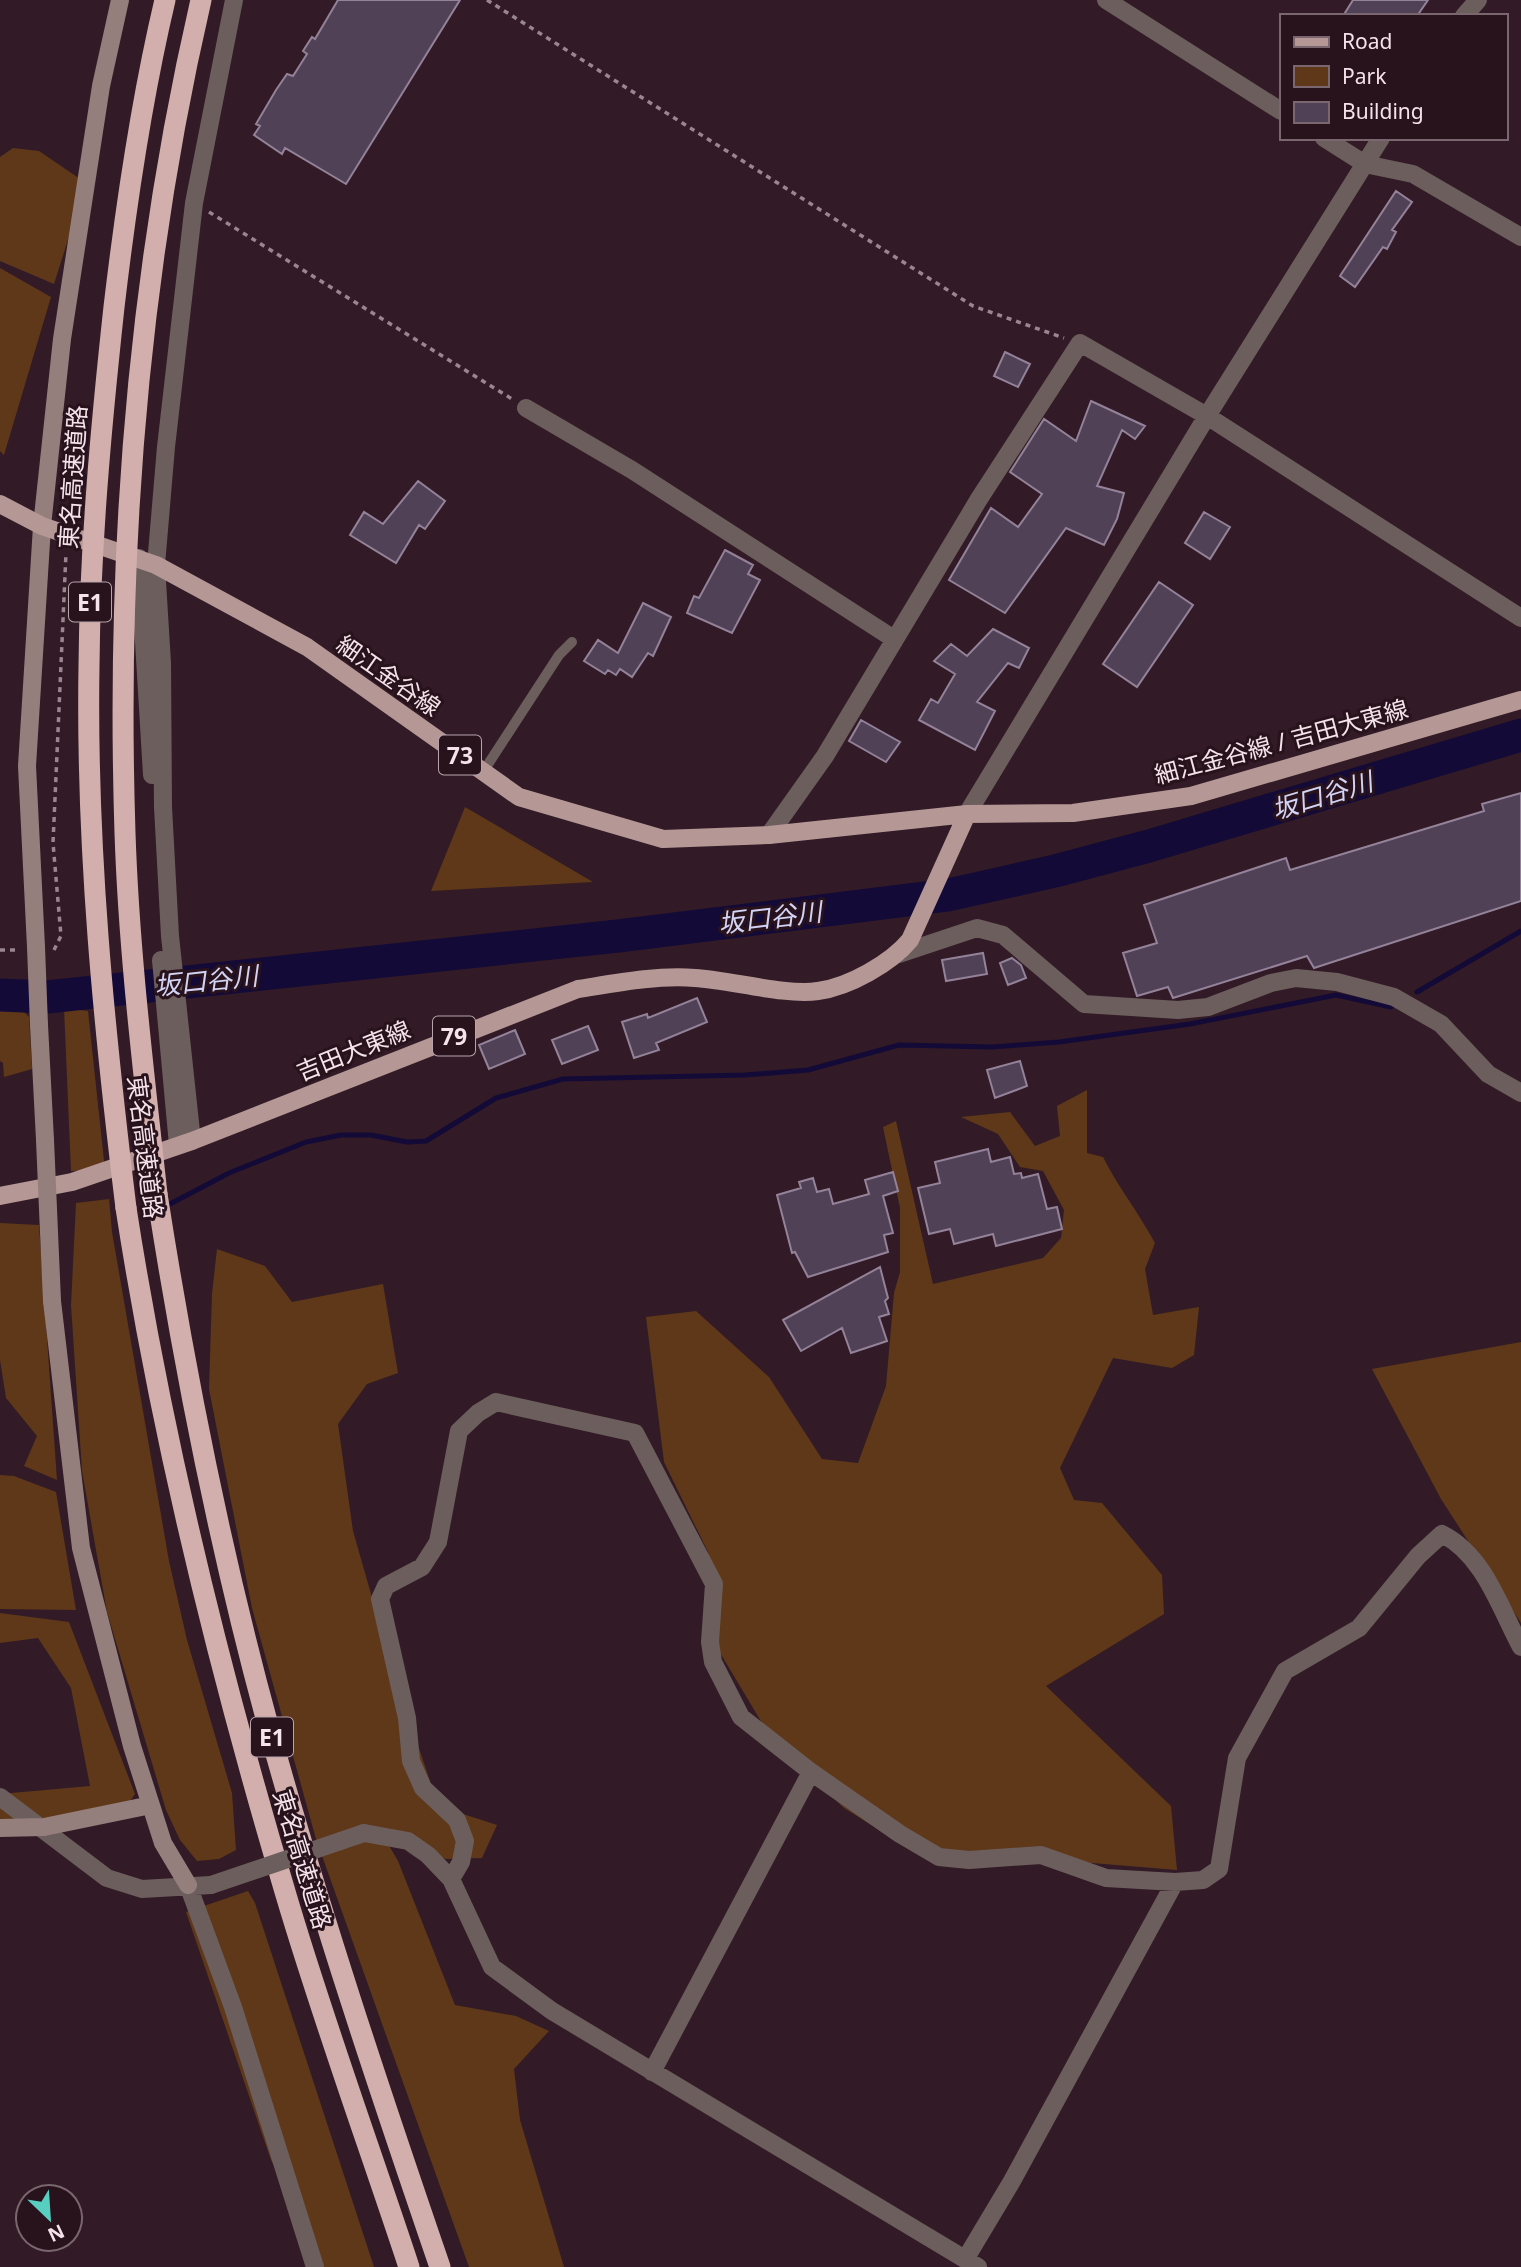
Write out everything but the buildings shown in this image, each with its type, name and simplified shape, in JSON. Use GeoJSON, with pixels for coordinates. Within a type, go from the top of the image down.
{"type":"FeatureCollection","features":[{"type":"Feature","properties":{"kind":"highway","name":"東名高速道路"},"geometry":{"type":"LineString","coordinates":[[165,0],[122,239],[98,460],[91,572],[90,777],[104,1022],[138,1288],[172,1459],[239,1733],[285,1894],[409,2267]]}},
{"type":"Feature","properties":{"kind":"highway","name":"東名高速道路"},"geometry":{"type":"LineString","coordinates":[[201,0],[154,259],[139,377],[127,563],[125,833],[131,954],[157,1194],[176,1313],[224,1550],[269,1730],[374,2075],[440,2267]]}},
{"type":"Feature","properties":{"kind":"main road","name":"細江金谷線"},"geometry":{"type":"LineString","coordinates":[[0,504],[42,526],[148,561],[307,647],[519,797],[663,839],[769,835],[967,814]]}},
{"type":"Feature","properties":{"kind":"main road","name":"細江金谷線 / 吉田大東線"},"geometry":{"type":"LineString","coordinates":[[967,814],[1073,813],[1191,796],[1521,700]]}},
{"type":"Feature","properties":{"kind":"main road"},"geometry":{"type":"LineString","coordinates":[[904,947],[967,814]]}},
{"type":"Feature","properties":{"kind":"main road","name":"吉田大東線"},"geometry":{"type":"LineString","coordinates":[[0,1196],[72,1182],[186,1143],[578,989],[628,981],[694,978],[818,992],[867,974],[904,947]]}},
{"type":"Feature","properties":{"kind":"street"},"geometry":{"type":"LineString","coordinates":[[120,0],[101,86],[62,339],[42,526],[27,766],[52,1301],[81,1548],[132,1746],[163,1843],[188,1885],[233,2007],[315,2267]]}},
{"type":"Feature","properties":{"kind":"street"},"geometry":{"type":"LineString","coordinates":[[186,1143],[166,1020],[162,663],[148,561],[169,420],[194,203],[234,0]]}},
{"type":"Feature","properties":{"kind":"street"},"geometry":{"type":"LineString","coordinates":[[1106,0],[1280,110]]}},
{"type":"Feature","properties":{"kind":"street"},"geometry":{"type":"LineString","coordinates":[[1466,14],[1478,0]]}},
{"type":"Feature","properties":{"kind":"street"},"geometry":{"type":"LineString","coordinates":[[1327,140],[1364,164],[1413,174],[1521,237]]}},
{"type":"Feature","properties":{"kind":"street"},"geometry":{"type":"LineString","coordinates":[[967,814],[1208,416],[1380,140]]}},
{"type":"Feature","properties":{"kind":"street"},"geometry":{"type":"LineString","coordinates":[[769,835],[825,756],[979,499],[1080,343],[1208,416],[1521,618]]}},
{"type":"Feature","properties":{"kind":"street"},"geometry":{"type":"LineString","coordinates":[[526,408],[632,470],[894,639]]}},
{"type":"Feature","properties":{"kind":"street"},"geometry":{"type":"LineString","coordinates":[[904,947],[977,928],[1003,934],[1084,1004],[1178,1010],[1208,1007],[1271,983],[1296,978],[1338,982],[1394,997],[1441,1024],[1488,1074],[1521,1093]]}},
{"type":"Feature","properties":{"kind":"street"},"geometry":{"type":"LineString","coordinates":[[165,940],[181,1046],[186,1143]]}},
{"type":"Feature","properties":{"kind":"street"},"geometry":{"type":"LineString","coordinates":[[451,1880],[461,1862],[465,1841],[457,1820],[423,1788],[411,1761],[408,1718],[380,1599],[386,1586],[422,1567],[438,1542],[459,1431],[478,1413],[496,1402],[635,1433],[714,1584],[710,1642],[713,1662],[741,1717],[811,1772],[900,1834],[939,1857],[969,1860],[1041,1855],[1106,1878],[1175,1882],[1203,1880],[1219,1869],[1237,1758],[1285,1671],[1359,1628],[1418,1556],[1442,1534],[1457,1542],[1474,1559],[1521,1647]]}},
{"type":"Feature","properties":{"kind":"street"},"geometry":{"type":"LineString","coordinates":[[652,2072],[811,1772]]}},
{"type":"Feature","properties":{"kind":"street"},"geometry":{"type":"LineString","coordinates":[[0,1797],[107,1878],[142,1889],[211,1885],[364,1833],[408,1841],[428,1855],[451,1880],[492,1967],[552,2011],[582,2026],[652,2072],[972,2263],[1012,2181],[1175,1882]]}},
{"type":"Feature","properties":{"kind":"street"},"geometry":{"type":"LineString","coordinates":[[0,1828],[41,1827],[151,1805]]}},
{"type":"Feature","properties":{"kind":"lane"},"geometry":{"type":"LineString","coordinates":[[483,772],[559,655],[572,642]]}},
{"type":"Feature","properties":{"kind":"path"},"geometry":{"type":"LineString","coordinates":[[488,0],[973,306],[1080,343]]}},
{"type":"Feature","properties":{"kind":"path"},"geometry":{"type":"LineString","coordinates":[[194,203],[526,408]]}},
{"type":"Feature","properties":{"kind":"path"},"geometry":{"type":"LineString","coordinates":[[0,950],[54,950],[61,936],[53,843],[66,534]]}},
{"type":"Feature","properties":{"kind":"green space"},"geometry":{"type":"Polygon","coordinates":[[[13,148],[39,151],[86,183],[54,284],[0,261],[0,157],[13,148]]]}},
{"type":"Feature","properties":{"kind":"green space"},"geometry":{"type":"Polygon","coordinates":[[[0,268],[51,297],[4,455],[0,451],[0,268]]]}},
{"type":"Feature","properties":{"kind":"green space"},"geometry":{"type":"Polygon","coordinates":[[[465,807],[593,882],[431,891],[465,807]]]}},
{"type":"Feature","properties":{"kind":"green space"},"geometry":{"type":"Polygon","coordinates":[[[14,1002],[29,1017],[32,1069],[4,1077],[3,1063],[0,1061],[0,1004],[14,1002]]]}},
{"type":"Feature","properties":{"kind":"green space"},"geometry":{"type":"Polygon","coordinates":[[[64,1008],[88,1011],[105,1170],[71,1171],[64,1008]]]}},
{"type":"Feature","properties":{"kind":"green space"},"geometry":{"type":"Polygon","coordinates":[[[1087,1090],[1087,1153],[1103,1157],[1155,1243],[1145,1269],[1153,1315],[1199,1307],[1194,1355],[1172,1368],[1113,1358],[1060,1468],[1074,1500],[1102,1503],[1162,1575],[1164,1614],[1046,1686],[1171,1806],[1177,1870],[972,1853],[900,1843],[844,1808],[774,1743],[719,1651],[708,1552],[664,1462],[646,1317],[696,1311],[769,1377],[822,1459],[858,1463],[886,1386],[894,1293],[900,1272],[900,1208],[883,1127],[896,1121],[933,1284],[1043,1258],[1061,1238],[1064,1210],[1043,1171],[1020,1167],[998,1134],[961,1117],[1010,1112],[1035,1146],[1060,1136],[1057,1106],[1087,1090]]]}},
{"type":"Feature","properties":{"kind":"green space"},"geometry":{"type":"Polygon","coordinates":[[[109,1199],[112,1232],[169,1561],[187,1640],[232,1793],[236,1850],[219,1859],[197,1861],[180,1840],[166,1810],[107,1612],[82,1471],[71,1305],[76,1203],[109,1199]]]}},
{"type":"Feature","properties":{"kind":"green space"},"geometry":{"type":"Polygon","coordinates":[[[0,1223],[39,1225],[57,1480],[24,1466],[37,1436],[6,1398],[0,1360],[0,1223]]]}},
{"type":"Feature","properties":{"kind":"green space"},"geometry":{"type":"Polygon","coordinates":[[[217,1249],[265,1266],[292,1302],[383,1284],[398,1373],[367,1384],[338,1424],[353,1531],[393,1671],[431,1784],[463,1814],[497,1825],[482,1858],[446,1859],[384,1837],[398,1861],[455,2005],[516,2016],[549,2031],[514,2069],[520,2120],[564,2267],[469,2267],[316,1839],[252,1608],[209,1389],[212,1294],[217,1249]]]}},
{"type":"Feature","properties":{"kind":"green space"},"geometry":{"type":"Polygon","coordinates":[[[1521,1342],[1521,1623],[1441,1499],[1372,1369],[1521,1342]]]}},
{"type":"Feature","properties":{"kind":"green space"},"geometry":{"type":"Polygon","coordinates":[[[0,1475],[14,1476],[56,1492],[76,1610],[0,1609],[0,1475]]]}},
{"type":"Feature","properties":{"kind":"green space"},"geometry":{"type":"Polygon","coordinates":[[[0,1613],[69,1622],[135,1794],[127,1805],[0,1827],[0,1794],[90,1786],[71,1688],[38,1638],[0,1643],[0,1613]]]}},
{"type":"Feature","properties":{"kind":"green space"},"geometry":{"type":"Polygon","coordinates":[[[248,1891],[255,1903],[374,2267],[323,2267],[309,2231],[271,2160],[186,1912],[248,1891]]]}},
{"type":"Feature","properties":{"kind":"waterway","name":"坂口谷川"},"geometry":{"type":"LineString","coordinates":[[0,995],[47,997],[618,936],[948,895],[1149,846],[1521,735]]}},
{"type":"Feature","properties":{"kind":"waterway"},"geometry":{"type":"LineString","coordinates":[[1417,992],[1521,931]]}},
{"type":"Feature","properties":{"kind":"waterway"},"geometry":{"type":"LineString","coordinates":[[170,1204],[229,1173],[306,1142],[341,1135],[371,1135],[407,1142],[426,1141],[496,1098],[563,1079],[745,1075],[808,1070],[899,1045],[993,1047],[1059,1042],[1190,1024],[1336,995],[1391,1007]]}}]}
